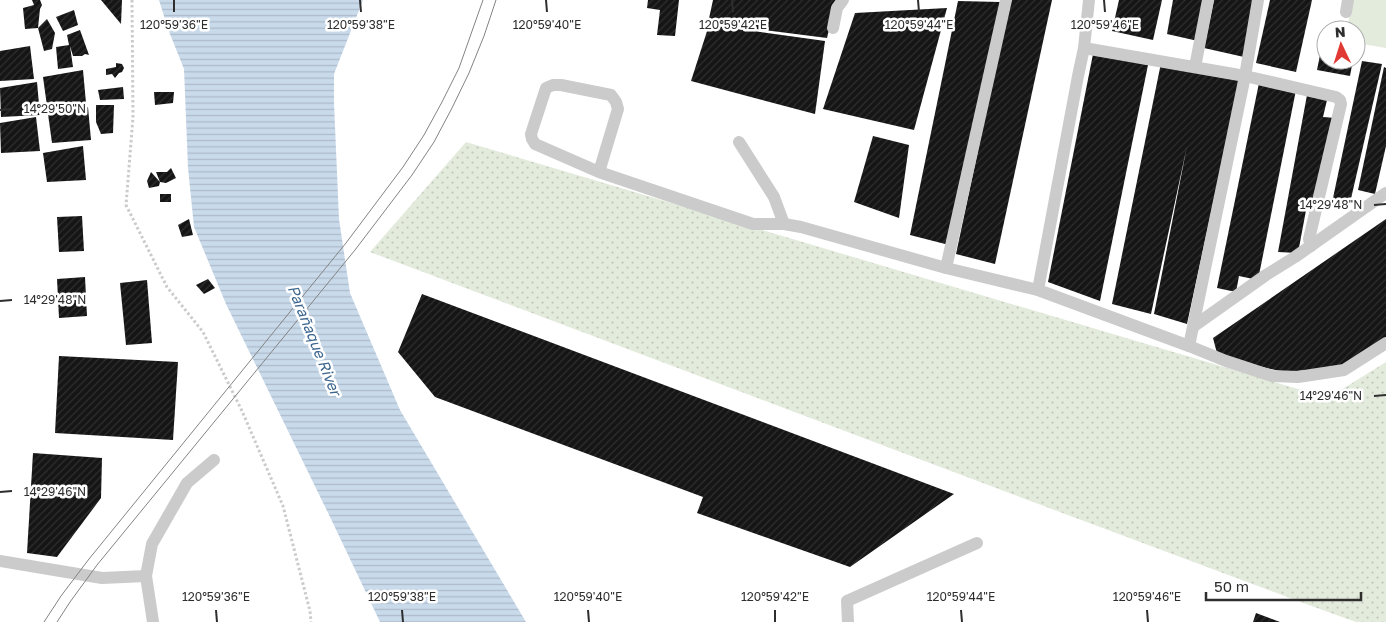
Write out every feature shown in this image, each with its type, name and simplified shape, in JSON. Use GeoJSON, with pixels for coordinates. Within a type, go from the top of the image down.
{"type":"FeatureCollection","features":[{"type":"Feature","properties":{"kind":"lane"},"geometry":{"type":"LineString","coordinates":[[833,28],[837,8],[843,0]]}},
{"type":"Feature","properties":{"kind":"lane"},"geometry":{"type":"LineString","coordinates":[[946,268],[1006,0]]}},
{"type":"Feature","properties":{"kind":"lane"},"geometry":{"type":"LineString","coordinates":[[1038,290],[1084,48],[1089,0]]}},
{"type":"Feature","properties":{"kind":"lane"},"geometry":{"type":"LineString","coordinates":[[1195,67],[1208,0]]}},
{"type":"Feature","properties":{"kind":"lane"},"geometry":{"type":"LineString","coordinates":[[1189,346],[1258,0]]}},
{"type":"Feature","properties":{"kind":"lane"},"geometry":{"type":"LineString","coordinates":[[1084,48],[1244,76],[1336,97],[1340,100],[1341,104],[1309,239],[1311,246]]}},
{"type":"Feature","properties":{"kind":"lane"},"geometry":{"type":"LineString","coordinates":[[599,172],[618,109],[616,102],[611,96],[561,84],[546,88],[531,134],[535,144],[599,172],[753,224],[784,224],[801,227],[946,268],[1038,290],[1226,361],[1272,376],[1311,376],[1344,370],[1386,343]]}},
{"type":"Feature","properties":{"kind":"lane"},"geometry":{"type":"LineString","coordinates":[[739,142],[774,197],[784,224]]}},
{"type":"Feature","properties":{"kind":"lane"},"geometry":{"type":"LineString","coordinates":[[1194,326],[1386,193]]}},
{"type":"Feature","properties":{"kind":"lane"},"geometry":{"type":"LineString","coordinates":[[153,622],[146,576],[152,544],[186,484],[214,460]]}},
{"type":"Feature","properties":{"kind":"lane"},"geometry":{"type":"LineString","coordinates":[[848,622],[847,601],[977,543]]}},
{"type":"Feature","properties":{"kind":"lane"},"geometry":{"type":"LineString","coordinates":[[0,561],[102,578],[146,576]]}},
{"type":"Feature","properties":{"kind":"path"},"geometry":{"type":"LineString","coordinates":[[132,0],[133,117],[126,205],[167,287],[204,332],[242,411],[283,506],[310,611],[311,622]]}},
{"type":"Feature","properties":{"kind":"green space"},"geometry":{"type":"Polygon","coordinates":[[[1352,0],[1386,0],[1386,48],[1366,45],[1366,20],[1349,20],[1352,0]]]}},
{"type":"Feature","properties":{"kind":"green space"},"geometry":{"type":"Polygon","coordinates":[[[466,142],[1328,398],[1386,362],[1386,622],[1356,622],[1317,608],[370,252],[466,142]]]}},
{"type":"Feature","properties":{"kind":"water","name":"Parañaque River"},"geometry":{"type":"Polygon","coordinates":[[[159,0],[363,0],[334,74],[339,219],[350,293],[400,410],[526,622],[380,622],[226,304],[194,227],[188,168],[184,69],[159,0]]]}},
{"type":"Feature","properties":{"kind":"building"},"geometry":{"type":"Polygon","coordinates":[[[32,0],[40,0],[42,5],[38,28],[25,29],[23,8],[34,5],[32,0]]]}},
{"type":"Feature","properties":{"kind":"building"},"geometry":{"type":"Polygon","coordinates":[[[101,0],[122,0],[121,24],[101,0]]]}},
{"type":"Feature","properties":{"kind":"building"},"geometry":{"type":"Polygon","coordinates":[[[648,0],[679,0],[675,36],[657,35],[660,10],[647,8],[648,0]]]}},
{"type":"Feature","properties":{"kind":"building"},"geometry":{"type":"Polygon","coordinates":[[[713,0],[836,0],[827,38],[708,23],[713,0]]]}},
{"type":"Feature","properties":{"kind":"building"},"geometry":{"type":"Polygon","coordinates":[[[1010,0],[1052,0],[995,264],[956,254],[1010,0]]]}},
{"type":"Feature","properties":{"kind":"building"},"geometry":{"type":"Polygon","coordinates":[[[1119,0],[1162,0],[1153,40],[1112,31],[1119,0]]]}},
{"type":"Feature","properties":{"kind":"building"},"geometry":{"type":"Polygon","coordinates":[[[1173,0],[1206,0],[1198,41],[1167,34],[1173,0]]]}},
{"type":"Feature","properties":{"kind":"building"},"geometry":{"type":"Polygon","coordinates":[[[1214,0],[1255,0],[1244,57],[1204,48],[1214,0]]]}},
{"type":"Feature","properties":{"kind":"building"},"geometry":{"type":"Polygon","coordinates":[[[1270,0],[1312,0],[1296,72],[1256,63],[1270,0]]]}},
{"type":"Feature","properties":{"kind":"building"},"geometry":{"type":"Polygon","coordinates":[[[958,1],[1000,2],[949,245],[910,235],[958,1]]]}},
{"type":"Feature","properties":{"kind":"building"},"geometry":{"type":"Polygon","coordinates":[[[947,8],[914,130],[823,109],[855,13],[947,8]]]}},
{"type":"Feature","properties":{"kind":"building"},"geometry":{"type":"Polygon","coordinates":[[[74,10],[78,25],[63,31],[56,17],[74,10]]]}},
{"type":"Feature","properties":{"kind":"building"},"geometry":{"type":"Polygon","coordinates":[[[47,19],[55,33],[52,49],[44,51],[38,28],[47,19]]]}},
{"type":"Feature","properties":{"kind":"building"},"geometry":{"type":"Polygon","coordinates":[[[709,25],[825,41],[815,114],[691,81],[709,25]]]}},
{"type":"Feature","properties":{"kind":"building"},"geometry":{"type":"Polygon","coordinates":[[[80,30],[89,55],[73,56],[70,46],[73,67],[58,69],[56,47],[69,45],[67,35],[80,30]]]}},
{"type":"Feature","properties":{"kind":"building"},"geometry":{"type":"Polygon","coordinates":[[[30,46],[34,79],[0,81],[0,51],[30,46]]]}},
{"type":"Feature","properties":{"kind":"building"},"geometry":{"type":"Polygon","coordinates":[[[1093,54],[1148,65],[1100,301],[1048,282],[1093,54]]]}},
{"type":"Feature","properties":{"kind":"building"},"geometry":{"type":"Polygon","coordinates":[[[1366,62],[1382,64],[1350,203],[1333,198],[1360,70],[1366,70],[1366,62]]]}},
{"type":"Feature","properties":{"kind":"building"},"geometry":{"type":"Polygon","coordinates":[[[116,63],[122,64],[124,68],[122,72],[115,78],[112,74],[106,75],[106,69],[116,67],[116,63]]]}},
{"type":"Feature","properties":{"kind":"building"},"geometry":{"type":"Polygon","coordinates":[[[1161,63],[1240,78],[1187,324],[1154,314],[1187,146],[1151,314],[1112,304],[1161,63]]]}},
{"type":"Feature","properties":{"kind":"building"},"geometry":{"type":"Polygon","coordinates":[[[1384,67],[1386,68],[1386,146],[1375,194],[1358,190],[1384,67]]]}},
{"type":"Feature","properties":{"kind":"building"},"geometry":{"type":"Polygon","coordinates":[[[83,70],[86,103],[47,106],[43,77],[83,70]]]}},
{"type":"Feature","properties":{"kind":"building"},"geometry":{"type":"Polygon","coordinates":[[[1317,70],[1351,70],[1350,76],[1317,70]]]}},
{"type":"Feature","properties":{"kind":"building"},"geometry":{"type":"Polygon","coordinates":[[[37,82],[40,115],[1,117],[0,88],[37,82]]]}},
{"type":"Feature","properties":{"kind":"building"},"geometry":{"type":"Polygon","coordinates":[[[1259,83],[1296,90],[1258,280],[1239,276],[1236,292],[1217,288],[1259,83]]]}},
{"type":"Feature","properties":{"kind":"building"},"geometry":{"type":"Polygon","coordinates":[[[123,87],[124,99],[100,100],[98,90],[123,87]]]}},
{"type":"Feature","properties":{"kind":"building"},"geometry":{"type":"Polygon","coordinates":[[[154,92],[174,92],[173,103],[155,105],[154,92]]]}},
{"type":"Feature","properties":{"kind":"building"},"geometry":{"type":"Polygon","coordinates":[[[1307,95],[1327,100],[1323,117],[1336,118],[1317,205],[1307,205],[1298,253],[1278,252],[1307,95]]]}},
{"type":"Feature","properties":{"kind":"building"},"geometry":{"type":"Polygon","coordinates":[[[96,105],[114,105],[113,133],[101,134],[96,122],[96,105]]]}},
{"type":"Feature","properties":{"kind":"building"},"geometry":{"type":"Polygon","coordinates":[[[88,107],[91,140],[52,143],[48,114],[88,107]]]}},
{"type":"Feature","properties":{"kind":"building"},"geometry":{"type":"Polygon","coordinates":[[[36,117],[40,151],[1,153],[0,123],[36,117]]]}},
{"type":"Feature","properties":{"kind":"building"},"geometry":{"type":"Polygon","coordinates":[[[873,136],[909,145],[899,218],[854,202],[873,136]]]}},
{"type":"Feature","properties":{"kind":"building"},"geometry":{"type":"Polygon","coordinates":[[[83,146],[86,180],[47,182],[43,153],[83,146]]]}},
{"type":"Feature","properties":{"kind":"building"},"geometry":{"type":"Polygon","coordinates":[[[171,168],[176,178],[166,183],[160,182],[156,172],[167,172],[171,168]]]}},
{"type":"Feature","properties":{"kind":"building"},"geometry":{"type":"Polygon","coordinates":[[[151,172],[160,182],[159,186],[149,188],[147,181],[151,172]]]}},
{"type":"Feature","properties":{"kind":"building"},"geometry":{"type":"Polygon","coordinates":[[[160,194],[171,194],[171,202],[160,202],[160,194]]]}},
{"type":"Feature","properties":{"kind":"building"},"geometry":{"type":"Polygon","coordinates":[[[82,216],[84,251],[59,252],[57,217],[82,216]]]}},
{"type":"Feature","properties":{"kind":"building"},"geometry":{"type":"Polygon","coordinates":[[[189,219],[193,235],[182,237],[178,225],[189,219]]]}},
{"type":"Feature","properties":{"kind":"building"},"geometry":{"type":"Polygon","coordinates":[[[1386,219],[1386,337],[1343,367],[1284,372],[1218,357],[1213,338],[1386,219]]]}},
{"type":"Feature","properties":{"kind":"building"},"geometry":{"type":"Polygon","coordinates":[[[85,277],[87,316],[59,318],[57,279],[85,277]]]}},
{"type":"Feature","properties":{"kind":"building"},"geometry":{"type":"Polygon","coordinates":[[[208,279],[215,288],[204,294],[196,285],[208,279]]]}},
{"type":"Feature","properties":{"kind":"building"},"geometry":{"type":"Polygon","coordinates":[[[147,280],[152,343],[126,345],[120,283],[147,280]]]}},
{"type":"Feature","properties":{"kind":"building"},"geometry":{"type":"Polygon","coordinates":[[[422,294],[954,494],[850,567],[697,513],[703,497],[435,397],[398,352],[422,294]]]}},
{"type":"Feature","properties":{"kind":"building"},"geometry":{"type":"Polygon","coordinates":[[[59,356],[178,362],[173,440],[55,433],[59,356]]]}},
{"type":"Feature","properties":{"kind":"building"},"geometry":{"type":"Polygon","coordinates":[[[33,453],[102,458],[101,498],[57,557],[27,553],[33,453]]]}},
{"type":"Feature","properties":{"kind":"building"},"geometry":{"type":"Polygon","coordinates":[[[1256,613],[1280,622],[1253,622],[1256,613]]]}},
{"type":"Feature","properties":{"kind":"tram line"},"geometry":{"type":"LineString","coordinates":[[44,622],[89,559],[346,243],[403,167],[424,135],[459,68],[483,0]]}},
{"type":"Feature","properties":{"kind":"tram line"},"geometry":{"type":"LineString","coordinates":[[57,622],[97,565],[355,250],[412,175],[434,142],[469,73],[496,0]]}}]}
